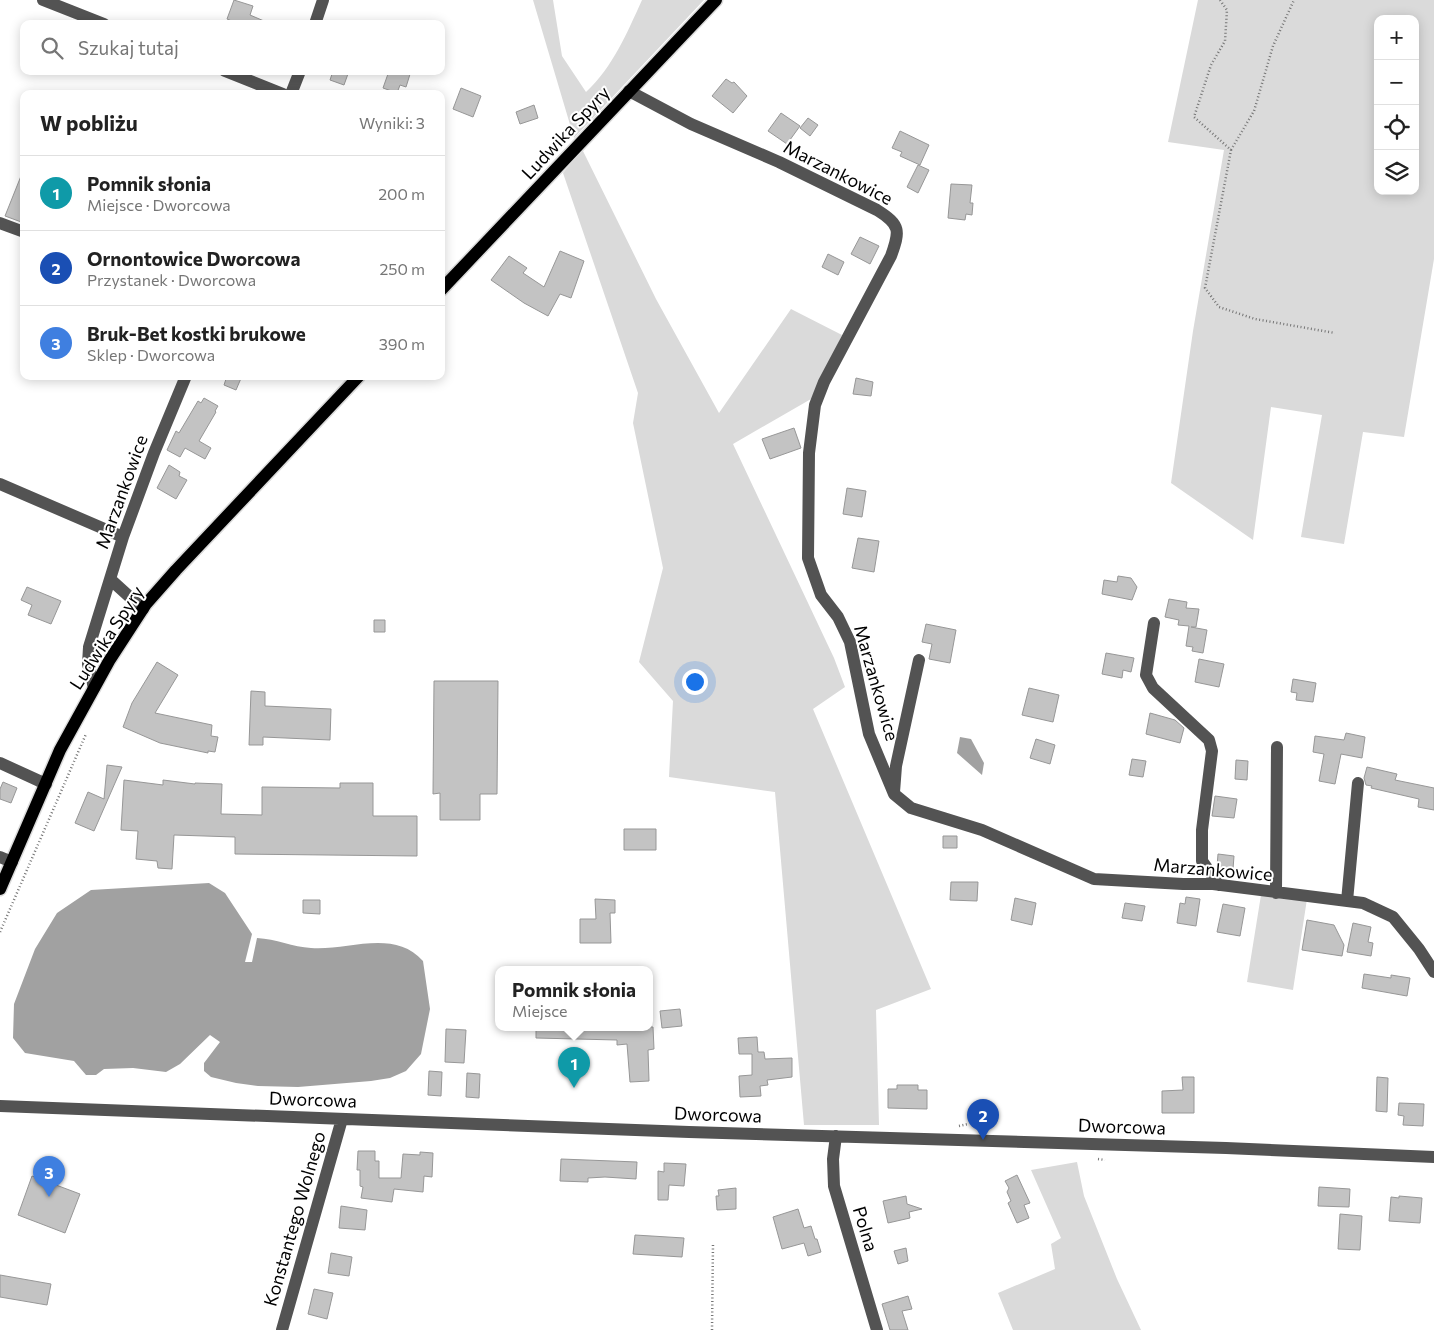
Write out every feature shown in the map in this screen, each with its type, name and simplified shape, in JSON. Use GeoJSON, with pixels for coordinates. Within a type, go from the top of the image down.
{"type":"FeatureCollection","features":[{"type":"Feature","properties":{"kind":"main road","name":"Ludwika Spyry"},"geometry":{"type":"LineString","coordinates":[[445,286],[716,0]]}},
{"type":"Feature","properties":{"kind":"main road","name":"Ludwika Spyry"},"geometry":{"type":"LineString","coordinates":[[0,889],[6,859],[46,784],[60,750],[109,661],[143,609],[176,570],[356,380]]}},
{"type":"Feature","properties":{"kind":"street"},"geometry":{"type":"LineString","coordinates":[[43,0],[94,20]]}},
{"type":"Feature","properties":{"kind":"street"},"geometry":{"type":"LineString","coordinates":[[316,20],[323,0]]}},
{"type":"Feature","properties":{"kind":"street"},"geometry":{"type":"LineString","coordinates":[[235,75],[273,90]]}},
{"type":"Feature","properties":{"kind":"street"},"geometry":{"type":"LineString","coordinates":[[293,90],[298,75]]}},
{"type":"Feature","properties":{"kind":"street","name":"Marzankowice"},"geometry":{"type":"LineString","coordinates":[[629,92],[691,124],[780,162],[877,210],[894,222],[896,227],[896,242],[891,256],[824,382],[815,405],[809,453],[808,558],[821,595],[838,617],[850,642],[869,734],[894,794],[911,808],[982,830],[1094,879],[1219,885],[1363,903],[1393,917],[1419,949],[1434,972]]}},
{"type":"Feature","properties":{"kind":"street"},"geometry":{"type":"LineString","coordinates":[[0,223],[20,230]]}},
{"type":"Feature","properties":{"kind":"street","name":"Marzankowice"},"geometry":{"type":"LineString","coordinates":[[94,688],[88,664],[89,647],[123,537],[154,453],[184,380]]}},
{"type":"Feature","properties":{"kind":"street"},"geometry":{"type":"LineString","coordinates":[[0,484],[123,537]]}},
{"type":"Feature","properties":{"kind":"street"},"geometry":{"type":"LineString","coordinates":[[110,579],[143,609]]}},
{"type":"Feature","properties":{"kind":"street"},"geometry":{"type":"LineString","coordinates":[[1154,623],[1146,674],[1153,688],[1209,740],[1212,751],[1203,820],[1202,861],[1219,885]]}},
{"type":"Feature","properties":{"kind":"street"},"geometry":{"type":"LineString","coordinates":[[894,794],[896,766],[920,660]]}},
{"type":"Feature","properties":{"kind":"street"},"geometry":{"type":"LineString","coordinates":[[1276,893],[1277,747]]}},
{"type":"Feature","properties":{"kind":"street"},"geometry":{"type":"LineString","coordinates":[[0,763],[46,784]]}},
{"type":"Feature","properties":{"kind":"street"},"geometry":{"type":"LineString","coordinates":[[1347,901],[1358,783]]}},
{"type":"Feature","properties":{"kind":"street","name":"Dworcowa"},"geometry":{"type":"LineString","coordinates":[[0,1106],[1226,1148],[1434,1157]]}},
{"type":"Feature","properties":{"kind":"street","name":"Konstantego Wolnego"},"geometry":{"type":"LineString","coordinates":[[282,1330],[342,1118]]}},
{"type":"Feature","properties":{"kind":"street","name":"Polna"},"geometry":{"type":"LineString","coordinates":[[836,1136],[834,1186],[877,1330]]}},
{"type":"Feature","properties":{"kind":"path"},"geometry":{"type":"LineString","coordinates":[[1220,0],[1227,10],[1225,41],[1211,65],[1194,117],[1231,150]]}},
{"type":"Feature","properties":{"kind":"path"},"geometry":{"type":"LineString","coordinates":[[1294,0],[1274,46],[1254,111],[1231,150],[1205,288],[1219,307],[1255,319],[1335,333]]}},
{"type":"Feature","properties":{"kind":"path"},"geometry":{"type":"LineString","coordinates":[[0,932],[86,732]]}},
{"type":"Feature","properties":{"kind":"path"},"geometry":{"type":"LineString","coordinates":[[712,1330],[713,1243]]}},
{"type":"Feature","properties":{"kind":"shaded area"},"geometry":{"type":"Polygon","coordinates":[[[533,0],[553,0],[562,56],[586,92],[612,61],[642,0],[704,0],[574,138],[533,0]]]}},
{"type":"Feature","properties":{"kind":"shaded area"},"geometry":{"type":"Polygon","coordinates":[[[1198,0],[1434,0],[1434,259],[1404,437],[1363,432],[1344,544],[1301,537],[1322,415],[1271,407],[1253,540],[1171,483],[1193,331],[1224,150],[1168,142],[1198,0]]]}},
{"type":"Feature","properties":{"kind":"shaded area"},"geometry":{"type":"Polygon","coordinates":[[[582,149],[656,299],[719,413],[791,309],[842,335],[811,399],[733,444],[834,658],[845,687],[813,709],[931,989],[876,1010],[879,1125],[804,1125],[775,792],[669,777],[673,701],[639,662],[663,568],[633,423],[638,393],[563,173],[582,149]]]}},
{"type":"Feature","properties":{"kind":"shaded area"},"geometry":{"type":"Polygon","coordinates":[[[960,737],[971,739],[984,763],[982,775],[957,753],[960,737]]]}},
{"type":"Feature","properties":{"kind":"shaded area"},"geometry":{"type":"Polygon","coordinates":[[[209,883],[225,893],[252,934],[245,962],[252,962],[257,938],[311,948],[384,943],[398,945],[411,951],[423,961],[430,1009],[421,1054],[406,1071],[390,1078],[298,1087],[258,1086],[211,1077],[204,1071],[204,1063],[220,1042],[210,1035],[180,1064],[166,1072],[133,1068],[104,1069],[96,1075],[86,1075],[74,1061],[25,1053],[13,1038],[14,1004],[35,949],[57,913],[91,890],[209,883]]]}},
{"type":"Feature","properties":{"kind":"shaded area"},"geometry":{"type":"Polygon","coordinates":[[[1261,895],[1307,899],[1293,990],[1247,982],[1261,895]]]}},
{"type":"Feature","properties":{"kind":"shaded area"},"geometry":{"type":"Polygon","coordinates":[[[1077,1162],[1084,1196],[1117,1279],[1141,1330],[1013,1330],[998,1293],[1055,1269],[1051,1244],[1061,1238],[1031,1170],[1077,1162]]]}},
{"type":"Feature","properties":{"kind":"building"},"geometry":{"type":"Polygon","coordinates":[[[234,0],[253,6],[250,15],[262,20],[229,20],[227,19],[234,0]]]}},
{"type":"Feature","properties":{"kind":"building"},"geometry":{"type":"Polygon","coordinates":[[[332,75],[348,75],[344,85],[330,80],[332,75]]]}},
{"type":"Feature","properties":{"kind":"building"},"geometry":{"type":"Polygon","coordinates":[[[388,75],[410,75],[406,87],[400,85],[398,90],[383,88],[388,75]]]}},
{"type":"Feature","properties":{"kind":"building"},"geometry":{"type":"Polygon","coordinates":[[[726,79],[732,83],[734,82],[747,96],[733,113],[712,96],[726,79]]]}},
{"type":"Feature","properties":{"kind":"building"},"geometry":{"type":"Polygon","coordinates":[[[461,88],[481,96],[473,117],[453,109],[461,88]]]}},
{"type":"Feature","properties":{"kind":"building"},"geometry":{"type":"Polygon","coordinates":[[[534,105],[538,118],[520,124],[516,112],[534,105]]]}},
{"type":"Feature","properties":{"kind":"building"},"geometry":{"type":"Polygon","coordinates":[[[781,113],[800,126],[787,144],[768,131],[781,113]]]}},
{"type":"Feature","properties":{"kind":"building"},"geometry":{"type":"Polygon","coordinates":[[[808,118],[818,125],[810,136],[800,128],[808,118]]]}},
{"type":"Feature","properties":{"kind":"building"},"geometry":{"type":"Polygon","coordinates":[[[900,131],[929,145],[920,165],[900,156],[902,152],[892,148],[900,131]]]}},
{"type":"Feature","properties":{"kind":"building"},"geometry":{"type":"Polygon","coordinates":[[[918,165],[929,170],[918,193],[907,187],[918,165]]]}},
{"type":"Feature","properties":{"kind":"building"},"geometry":{"type":"Polygon","coordinates":[[[20,178],[20,222],[5,216],[20,178]]]}},
{"type":"Feature","properties":{"kind":"building"},"geometry":{"type":"Polygon","coordinates":[[[951,184],[972,185],[970,203],[973,203],[972,215],[966,214],[965,220],[948,218],[951,184]]]}},
{"type":"Feature","properties":{"kind":"building"},"geometry":{"type":"Polygon","coordinates":[[[860,237],[879,246],[870,264],[851,254],[860,237]]]}},
{"type":"Feature","properties":{"kind":"building"},"geometry":{"type":"Polygon","coordinates":[[[560,251],[584,261],[571,298],[560,294],[548,316],[524,303],[491,280],[509,256],[527,268],[523,273],[544,287],[560,251]]]}},
{"type":"Feature","properties":{"kind":"building"},"geometry":{"type":"Polygon","coordinates":[[[828,254],[844,262],[838,275],[822,267],[828,254]]]}},
{"type":"Feature","properties":{"kind":"building"},"geometry":{"type":"Polygon","coordinates":[[[856,378],[873,382],[871,396],[853,394],[856,378]]]}},
{"type":"Feature","properties":{"kind":"building"},"geometry":{"type":"Polygon","coordinates":[[[226,380],[240,380],[236,390],[224,385],[226,380]]]}},
{"type":"Feature","properties":{"kind":"building"},"geometry":{"type":"Polygon","coordinates":[[[204,398],[218,406],[199,441],[211,448],[205,459],[185,448],[180,457],[167,450],[176,431],[179,433],[198,401],[201,403],[204,398]]]}},
{"type":"Feature","properties":{"kind":"building"},"geometry":{"type":"Polygon","coordinates":[[[794,428],[801,448],[770,459],[762,439],[794,428]]]}},
{"type":"Feature","properties":{"kind":"building"},"geometry":{"type":"Polygon","coordinates":[[[169,465],[180,472],[179,476],[187,480],[176,499],[157,488],[169,465]]]}},
{"type":"Feature","properties":{"kind":"building"},"geometry":{"type":"Polygon","coordinates":[[[847,488],[866,491],[862,517],[843,514],[847,488]]]}},
{"type":"Feature","properties":{"kind":"building"},"geometry":{"type":"Polygon","coordinates":[[[858,538],[879,541],[874,572],[852,568],[858,538]]]}},
{"type":"Feature","properties":{"kind":"building"},"geometry":{"type":"Polygon","coordinates":[[[1118,576],[1131,578],[1137,587],[1132,600],[1102,594],[1104,580],[1117,582],[1118,576]]]}},
{"type":"Feature","properties":{"kind":"building"},"geometry":{"type":"Polygon","coordinates":[[[27,587],[61,601],[51,624],[28,615],[32,605],[21,600],[27,587]]]}},
{"type":"Feature","properties":{"kind":"building"},"geometry":{"type":"Polygon","coordinates":[[[1169,599],[1187,602],[1186,608],[1199,609],[1196,627],[1191,627],[1207,630],[1203,653],[1192,651],[1193,647],[1186,646],[1189,626],[1178,625],[1179,620],[1165,617],[1169,599]]]}},
{"type":"Feature","properties":{"kind":"building"},"geometry":{"type":"Polygon","coordinates":[[[374,620],[385,620],[385,632],[374,632],[374,620]]]}},
{"type":"Feature","properties":{"kind":"building"},"geometry":{"type":"Polygon","coordinates":[[[926,624],[956,630],[950,663],[929,659],[932,644],[922,642],[926,624]]]}},
{"type":"Feature","properties":{"kind":"building"},"geometry":{"type":"Polygon","coordinates":[[[1106,653],[1134,658],[1131,672],[1123,670],[1122,678],[1102,674],[1106,653]]]}},
{"type":"Feature","properties":{"kind":"building"},"geometry":{"type":"Polygon","coordinates":[[[1199,659],[1224,664],[1219,687],[1195,682],[1199,659]]]}},
{"type":"Feature","properties":{"kind":"building"},"geometry":{"type":"Polygon","coordinates":[[[157,662],[178,675],[155,713],[212,725],[211,736],[218,737],[215,752],[208,751],[208,753],[160,743],[123,727],[132,703],[157,662]]]}},
{"type":"Feature","properties":{"kind":"building"},"geometry":{"type":"Polygon","coordinates":[[[1293,679],[1316,683],[1313,702],[1296,700],[1297,693],[1291,692],[1293,679]]]}},
{"type":"Feature","properties":{"kind":"building"},"geometry":{"type":"Polygon","coordinates":[[[434,681],[498,681],[497,794],[480,794],[480,820],[440,820],[440,793],[433,794],[434,681]]]}},
{"type":"Feature","properties":{"kind":"building"},"geometry":{"type":"Polygon","coordinates":[[[1029,688],[1059,695],[1053,722],[1022,715],[1029,688]]]}},
{"type":"Feature","properties":{"kind":"building"},"geometry":{"type":"Polygon","coordinates":[[[251,691],[265,692],[265,706],[331,709],[330,740],[263,737],[263,745],[249,745],[251,691]]]}},
{"type":"Feature","properties":{"kind":"building"},"geometry":{"type":"Polygon","coordinates":[[[1150,713],[1175,720],[1184,728],[1180,743],[1146,734],[1150,713]]]}},
{"type":"Feature","properties":{"kind":"building"},"geometry":{"type":"Polygon","coordinates":[[[1346,733],[1365,737],[1362,758],[1341,754],[1335,784],[1319,781],[1324,754],[1313,752],[1315,736],[1344,740],[1346,733]]]}},
{"type":"Feature","properties":{"kind":"building"},"geometry":{"type":"Polygon","coordinates":[[[1036,739],[1055,745],[1050,764],[1030,758],[1036,739]]]}},
{"type":"Feature","properties":{"kind":"building"},"geometry":{"type":"Polygon","coordinates":[[[1132,759],[1146,761],[1143,777],[1129,775],[1132,759]]]}},
{"type":"Feature","properties":{"kind":"building"},"geometry":{"type":"Polygon","coordinates":[[[1236,760],[1248,761],[1247,780],[1235,779],[1236,760]]]}},
{"type":"Feature","properties":{"kind":"building"},"geometry":{"type":"Polygon","coordinates":[[[107,765],[122,767],[94,831],[75,823],[88,792],[104,799],[107,765]]]}},
{"type":"Feature","properties":{"kind":"building"},"geometry":{"type":"Polygon","coordinates":[[[1367,767],[1397,774],[1395,780],[1434,788],[1434,810],[1418,807],[1419,799],[1371,788],[1372,786],[1366,785],[1364,778],[1367,767]]]}},
{"type":"Feature","properties":{"kind":"building"},"geometry":{"type":"Polygon","coordinates":[[[124,780],[163,785],[163,780],[195,784],[222,784],[221,814],[262,815],[262,787],[340,788],[340,783],[373,783],[373,816],[417,816],[417,856],[235,854],[235,837],[174,835],[172,869],[158,868],[157,861],[136,859],[138,831],[121,830],[124,780]]]}},
{"type":"Feature","properties":{"kind":"building"},"geometry":{"type":"Polygon","coordinates":[[[3,782],[17,788],[11,803],[0,799],[0,789],[3,782]]]}},
{"type":"Feature","properties":{"kind":"building"},"geometry":{"type":"Polygon","coordinates":[[[1215,796],[1237,799],[1234,818],[1212,816],[1215,796]]]}},
{"type":"Feature","properties":{"kind":"building"},"geometry":{"type":"Polygon","coordinates":[[[624,829],[656,829],[656,850],[624,850],[624,829]]]}},
{"type":"Feature","properties":{"kind":"building"},"geometry":{"type":"Polygon","coordinates":[[[943,836],[957,836],[957,848],[943,848],[943,836]]]}},
{"type":"Feature","properties":{"kind":"building"},"geometry":{"type":"Polygon","coordinates":[[[1218,854],[1234,856],[1233,869],[1217,867],[1218,854]]]}},
{"type":"Feature","properties":{"kind":"building"},"geometry":{"type":"Polygon","coordinates":[[[951,882],[978,882],[977,901],[950,900],[951,882]]]}},
{"type":"Feature","properties":{"kind":"building"},"geometry":{"type":"Polygon","coordinates":[[[1186,897],[1200,899],[1196,926],[1177,923],[1180,903],[1185,904],[1186,897]]]}},
{"type":"Feature","properties":{"kind":"building"},"geometry":{"type":"Polygon","coordinates":[[[1015,898],[1036,903],[1032,925],[1011,920],[1015,898]]]}},
{"type":"Feature","properties":{"kind":"building"},"geometry":{"type":"Polygon","coordinates":[[[595,899],[615,900],[615,913],[610,913],[611,943],[580,943],[580,919],[596,919],[595,899]]]}},
{"type":"Feature","properties":{"kind":"building"},"geometry":{"type":"Polygon","coordinates":[[[303,900],[320,900],[320,914],[303,913],[303,900]]]}},
{"type":"Feature","properties":{"kind":"building"},"geometry":{"type":"Polygon","coordinates":[[[1125,903],[1145,906],[1142,921],[1122,918],[1125,903]]]}},
{"type":"Feature","properties":{"kind":"building"},"geometry":{"type":"Polygon","coordinates":[[[1223,904],[1245,908],[1240,936],[1217,932],[1223,904]]]}},
{"type":"Feature","properties":{"kind":"building"},"geometry":{"type":"Polygon","coordinates":[[[1307,920],[1334,925],[1344,945],[1342,956],[1302,950],[1307,920]]]}},
{"type":"Feature","properties":{"kind":"building"},"geometry":{"type":"Polygon","coordinates":[[[1353,923],[1371,927],[1368,942],[1373,943],[1371,956],[1347,952],[1353,923]]]}},
{"type":"Feature","properties":{"kind":"building"},"geometry":{"type":"Polygon","coordinates":[[[1364,974],[1391,978],[1391,975],[1410,978],[1407,996],[1362,988],[1364,974]]]}},
{"type":"Feature","properties":{"kind":"building"},"geometry":{"type":"Polygon","coordinates":[[[680,1009],[682,1026],[662,1028],[660,1011],[680,1009]]]}},
{"type":"Feature","properties":{"kind":"building"},"geometry":{"type":"Polygon","coordinates":[[[653,1027],[654,1049],[648,1050],[649,1081],[630,1082],[627,1044],[617,1045],[617,1040],[536,1038],[536,1031],[653,1031],[653,1027]]]}},
{"type":"Feature","properties":{"kind":"building"},"geometry":{"type":"Polygon","coordinates":[[[446,1029],[466,1030],[464,1063],[445,1062],[446,1029]]]}},
{"type":"Feature","properties":{"kind":"building"},"geometry":{"type":"Polygon","coordinates":[[[757,1037],[758,1052],[764,1052],[765,1059],[792,1058],[792,1077],[767,1080],[768,1085],[760,1086],[761,1096],[740,1097],[739,1076],[752,1075],[752,1054],[739,1054],[738,1038],[757,1037]]]}},
{"type":"Feature","properties":{"kind":"building"},"geometry":{"type":"Polygon","coordinates":[[[429,1071],[442,1072],[441,1096],[428,1095],[429,1071]]]}},
{"type":"Feature","properties":{"kind":"building"},"geometry":{"type":"Polygon","coordinates":[[[467,1073],[480,1074],[479,1098],[466,1097],[467,1073]]]}},
{"type":"Feature","properties":{"kind":"building"},"geometry":{"type":"Polygon","coordinates":[[[1182,1077],[1194,1077],[1194,1113],[1162,1113],[1162,1091],[1183,1090],[1182,1077]]]}},
{"type":"Feature","properties":{"kind":"building"},"geometry":{"type":"Polygon","coordinates":[[[1377,1077],[1388,1078],[1387,1112],[1376,1111],[1377,1077]]]}},
{"type":"Feature","properties":{"kind":"building"},"geometry":{"type":"Polygon","coordinates":[[[897,1085],[918,1085],[918,1090],[927,1090],[927,1109],[888,1108],[888,1089],[897,1089],[897,1085]]]}},
{"type":"Feature","properties":{"kind":"building"},"geometry":{"type":"Polygon","coordinates":[[[1399,1103],[1424,1104],[1423,1126],[1403,1125],[1404,1116],[1398,1115],[1399,1103]]]}},
{"type":"Feature","properties":{"kind":"building"},"geometry":{"type":"Polygon","coordinates":[[[358,1151],[375,1151],[375,1161],[379,1161],[379,1178],[401,1178],[403,1154],[420,1155],[420,1152],[433,1153],[432,1177],[424,1176],[423,1192],[394,1189],[392,1202],[361,1198],[363,1187],[360,1186],[360,1170],[357,1170],[358,1151]]]}},
{"type":"Feature","properties":{"kind":"building"},"geometry":{"type":"Polygon","coordinates":[[[561,1159],[637,1162],[636,1179],[605,1177],[588,1178],[588,1182],[560,1181],[561,1159]]]}},
{"type":"Feature","properties":{"kind":"building"},"geometry":{"type":"Polygon","coordinates":[[[664,1163],[686,1164],[684,1186],[669,1185],[668,1200],[658,1200],[658,1171],[664,1172],[664,1163]]]}},
{"type":"Feature","properties":{"kind":"building"},"geometry":{"type":"Polygon","coordinates":[[[1017,1175],[1030,1203],[1024,1205],[1029,1218],[1017,1223],[1008,1203],[1011,1201],[1007,1192],[1009,1188],[1005,1181],[1017,1175]]]}},
{"type":"Feature","properties":{"kind":"building"},"geometry":{"type":"Polygon","coordinates":[[[32,1176],[80,1194],[65,1233],[18,1215],[32,1176]]]}},
{"type":"Feature","properties":{"kind":"building"},"geometry":{"type":"Polygon","coordinates":[[[1319,1187],[1350,1189],[1349,1207],[1318,1206],[1319,1187]]]}},
{"type":"Feature","properties":{"kind":"building"},"geometry":{"type":"Polygon","coordinates":[[[736,1188],[736,1209],[717,1210],[716,1196],[719,1196],[718,1190],[736,1188]]]}},
{"type":"Feature","properties":{"kind":"building"},"geometry":{"type":"Polygon","coordinates":[[[906,1196],[907,1204],[922,1209],[909,1212],[910,1218],[888,1223],[883,1201],[906,1196]]]}},
{"type":"Feature","properties":{"kind":"building"},"geometry":{"type":"Polygon","coordinates":[[[1399,1196],[1422,1198],[1420,1223],[1389,1221],[1391,1197],[1399,1198],[1399,1196]]]}},
{"type":"Feature","properties":{"kind":"building"},"geometry":{"type":"Polygon","coordinates":[[[341,1206],[367,1210],[365,1230],[339,1228],[341,1206]]]}},
{"type":"Feature","properties":{"kind":"building"},"geometry":{"type":"Polygon","coordinates":[[[798,1209],[804,1228],[811,1226],[821,1252],[808,1256],[804,1243],[782,1249],[773,1217],[798,1209]]]}},
{"type":"Feature","properties":{"kind":"building"},"geometry":{"type":"Polygon","coordinates":[[[1340,1214],[1362,1216],[1360,1250],[1338,1249],[1340,1214]]]}},
{"type":"Feature","properties":{"kind":"building"},"geometry":{"type":"Polygon","coordinates":[[[635,1235],[684,1238],[682,1257],[633,1254],[635,1235]]]}},
{"type":"Feature","properties":{"kind":"building"},"geometry":{"type":"Polygon","coordinates":[[[906,1248],[908,1261],[898,1264],[894,1251],[906,1248]]]}},
{"type":"Feature","properties":{"kind":"building"},"geometry":{"type":"Polygon","coordinates":[[[331,1253],[352,1257],[349,1276],[328,1273],[331,1253]]]}},
{"type":"Feature","properties":{"kind":"building"},"geometry":{"type":"Polygon","coordinates":[[[0,1275],[51,1284],[47,1305],[0,1297],[0,1275]]]}},
{"type":"Feature","properties":{"kind":"building"},"geometry":{"type":"Polygon","coordinates":[[[314,1289],[333,1293],[327,1319],[308,1314],[314,1289]]]}},
{"type":"Feature","properties":{"kind":"building"},"geometry":{"type":"Polygon","coordinates":[[[908,1296],[912,1309],[902,1311],[908,1330],[890,1330],[882,1304],[908,1296]]]}},
{"type":"Feature","properties":{"kind":"place","name":"Pomnik słonia"},"geometry":{"type":"Point","coordinates":[574,1088]}},
{"type":"Feature","properties":{"kind":"place","name":"Ornontowice Dworcowa"},"geometry":{"type":"Point","coordinates":[983,1140]}},
{"type":"Feature","properties":{"kind":"place","name":"Bruk-Bet kostki brukowe"},"geometry":{"type":"Point","coordinates":[49,1197]}}]}
